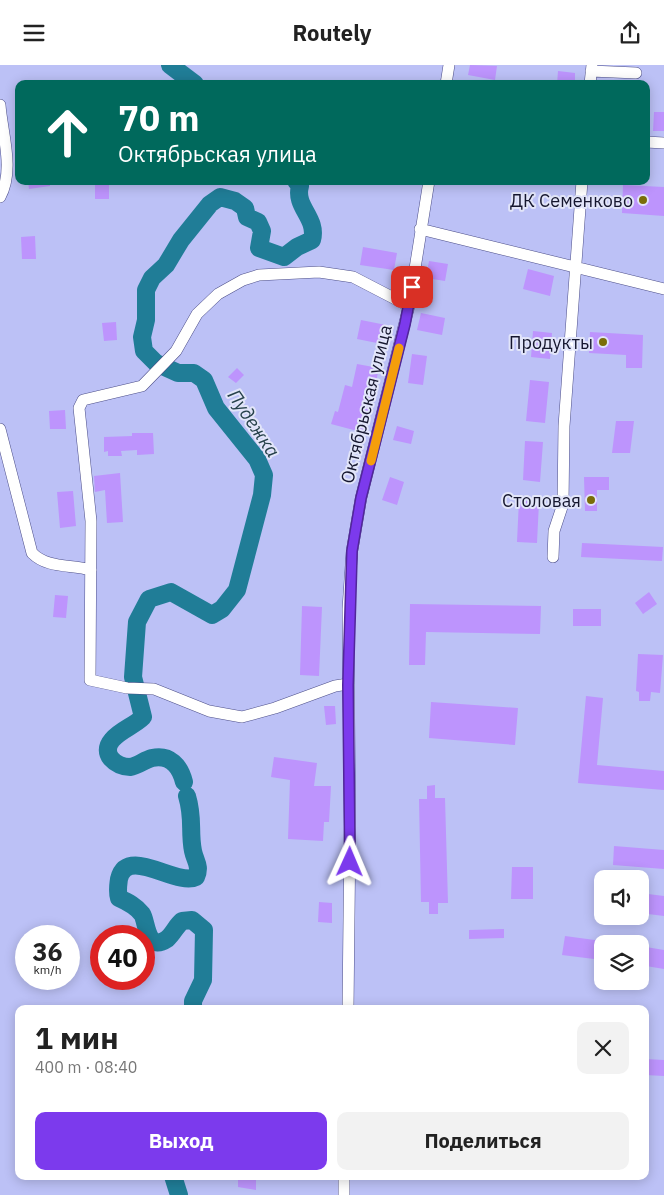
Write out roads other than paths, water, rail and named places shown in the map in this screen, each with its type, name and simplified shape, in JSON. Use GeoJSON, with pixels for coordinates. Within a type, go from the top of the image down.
{"type":"FeatureCollection","features":[{"type":"Feature","properties":{"kind":"street"},"geometry":{"type":"LineString","coordinates":[[447,80],[449,65]]}},
{"type":"Feature","properties":{"kind":"street"},"geometry":{"type":"LineString","coordinates":[[591,68],[636,74]]}},
{"type":"Feature","properties":{"kind":"street"},"geometry":{"type":"LineString","coordinates":[[0,105],[6,164],[4,190],[0,197]]}},
{"type":"Feature","properties":{"kind":"street"},"geometry":{"type":"LineString","coordinates":[[650,142],[664,143]]}},
{"type":"Feature","properties":{"kind":"street","name":"Октябрьская улица"},"geometry":{"type":"LineString","coordinates":[[348,1005],[350,572],[355,525],[409,306],[428,185]]}},
{"type":"Feature","properties":{"kind":"street"},"geometry":{"type":"LineString","coordinates":[[553,557],[554,531],[564,504],[564,426],[582,185]]}},
{"type":"Feature","properties":{"kind":"street"},"geometry":{"type":"LineString","coordinates":[[420,229],[664,289]]}},
{"type":"Feature","properties":{"kind":"street"},"geometry":{"type":"LineString","coordinates":[[348,685],[335,686],[242,717],[209,711],[163,692],[144,687],[127,688],[90,680],[91,521],[79,408],[83,399],[142,386],[176,351],[197,314],[218,294],[242,280],[259,275],[318,271],[353,277],[409,306]]}},
{"type":"Feature","properties":{"kind":"street"},"geometry":{"type":"LineString","coordinates":[[0,429],[32,553],[39,560],[56,565],[91,570]]}},
{"type":"Feature","properties":{"kind":"street"},"geometry":{"type":"LineString","coordinates":[[344,1180],[344,1195]]}},
{"type":"Feature","properties":{"kind":"waterway","name":"Пудежка"},"geometry":{"type":"LineString","coordinates":[[170,65],[190,80]]}},
{"type":"Feature","properties":{"kind":"waterway","name":"Пудежка"},"geometry":{"type":"LineString","coordinates":[[184,782],[177,766],[164,758],[152,758],[130,767],[120,765],[111,759],[109,755],[108,750],[112,740],[143,717],[133,677],[137,622],[149,599],[171,592],[212,615],[222,609],[237,590],[262,495],[264,475],[257,459],[216,408],[204,380],[194,373],[178,373],[156,363],[144,351],[142,337],[146,320],[146,290],[152,278],[166,265],[181,240],[210,204],[220,197],[235,201],[245,208],[247,217],[258,222],[262,231],[259,248],[284,257],[297,247],[312,240],[312,225],[300,200],[299,185]]}},
{"type":"Feature","properties":{"kind":"waterway","name":"Пудежка"},"geometry":{"type":"LineString","coordinates":[[187,796],[192,844],[198,867],[196,877],[188,879],[142,866],[132,866],[124,870],[119,879],[118,891],[119,898],[132,905],[142,914],[148,934],[155,942],[167,939],[182,921],[192,920],[204,930],[203,980],[193,1005]]}},
{"type":"Feature","properties":{"kind":"waterway","name":"Пудежка"},"geometry":{"type":"LineString","coordinates":[[174,1180],[179,1195]]}},
{"type":"Feature","properties":{"kind":"place","name":"ДК Семенково"},"geometry":{"type":"Point","coordinates":[643,200]}},
{"type":"Feature","properties":{"kind":"place","name":"Продукты"},"geometry":{"type":"Point","coordinates":[603,342]}},
{"type":"Feature","properties":{"kind":"place","name":"Столовая"},"geometry":{"type":"Point","coordinates":[591,500]}}]}
